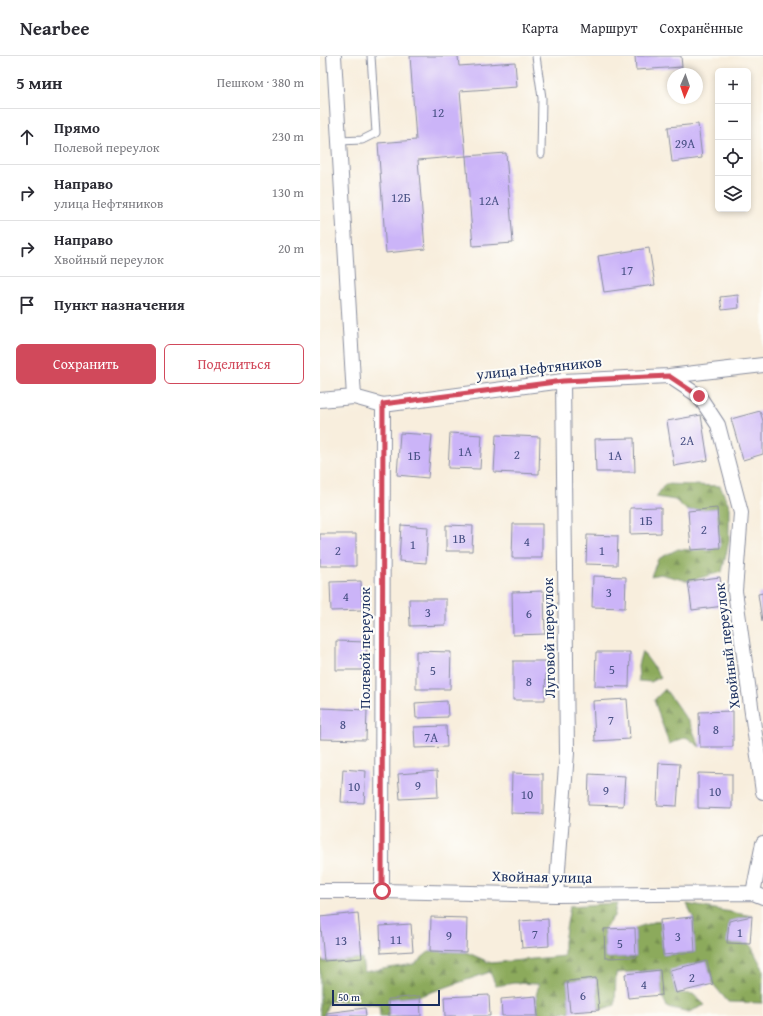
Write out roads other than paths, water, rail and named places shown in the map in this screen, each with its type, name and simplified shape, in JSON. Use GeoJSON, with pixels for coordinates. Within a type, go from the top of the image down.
{"type":"FeatureCollection","features":[{"type":"Feature","properties":{"kind":"street"},"geometry":{"type":"LineString","coordinates":[[334,56],[354,397]]}},
{"type":"Feature","properties":{"kind":"street","name":"улица Нефтяников"},"geometry":{"type":"LineString","coordinates":[[320,400],[354,397],[383,404],[563,381],[669,376],[763,365]]}},
{"type":"Feature","properties":{"kind":"street","name":"Хвойный переулок"},"geometry":{"type":"LineString","coordinates":[[669,376],[699,396],[718,425],[741,513],[735,591],[763,792]]}},
{"type":"Feature","properties":{"kind":"street","name":"Луговой переулок"},"geometry":{"type":"LineString","coordinates":[[556,895],[567,753],[563,381]]}},
{"type":"Feature","properties":{"kind":"street","name":"Полевой переулок"},"geometry":{"type":"LineString","coordinates":[[382,891],[383,404]]}},
{"type":"Feature","properties":{"kind":"street"},"geometry":{"type":"LineString","coordinates":[[758,895],[763,843]]}},
{"type":"Feature","properties":{"kind":"street","name":"Хвойная улица"},"geometry":{"type":"LineString","coordinates":[[320,891],[556,895],[758,895]]}},
{"type":"Feature","properties":{"kind":"lane"},"geometry":{"type":"LineString","coordinates":[[339,141],[362,140],[376,133],[371,56]]}},
{"type":"Feature","properties":{"kind":"lane"},"geometry":{"type":"LineString","coordinates":[[536,56],[542,98],[541,154]]}}]}
